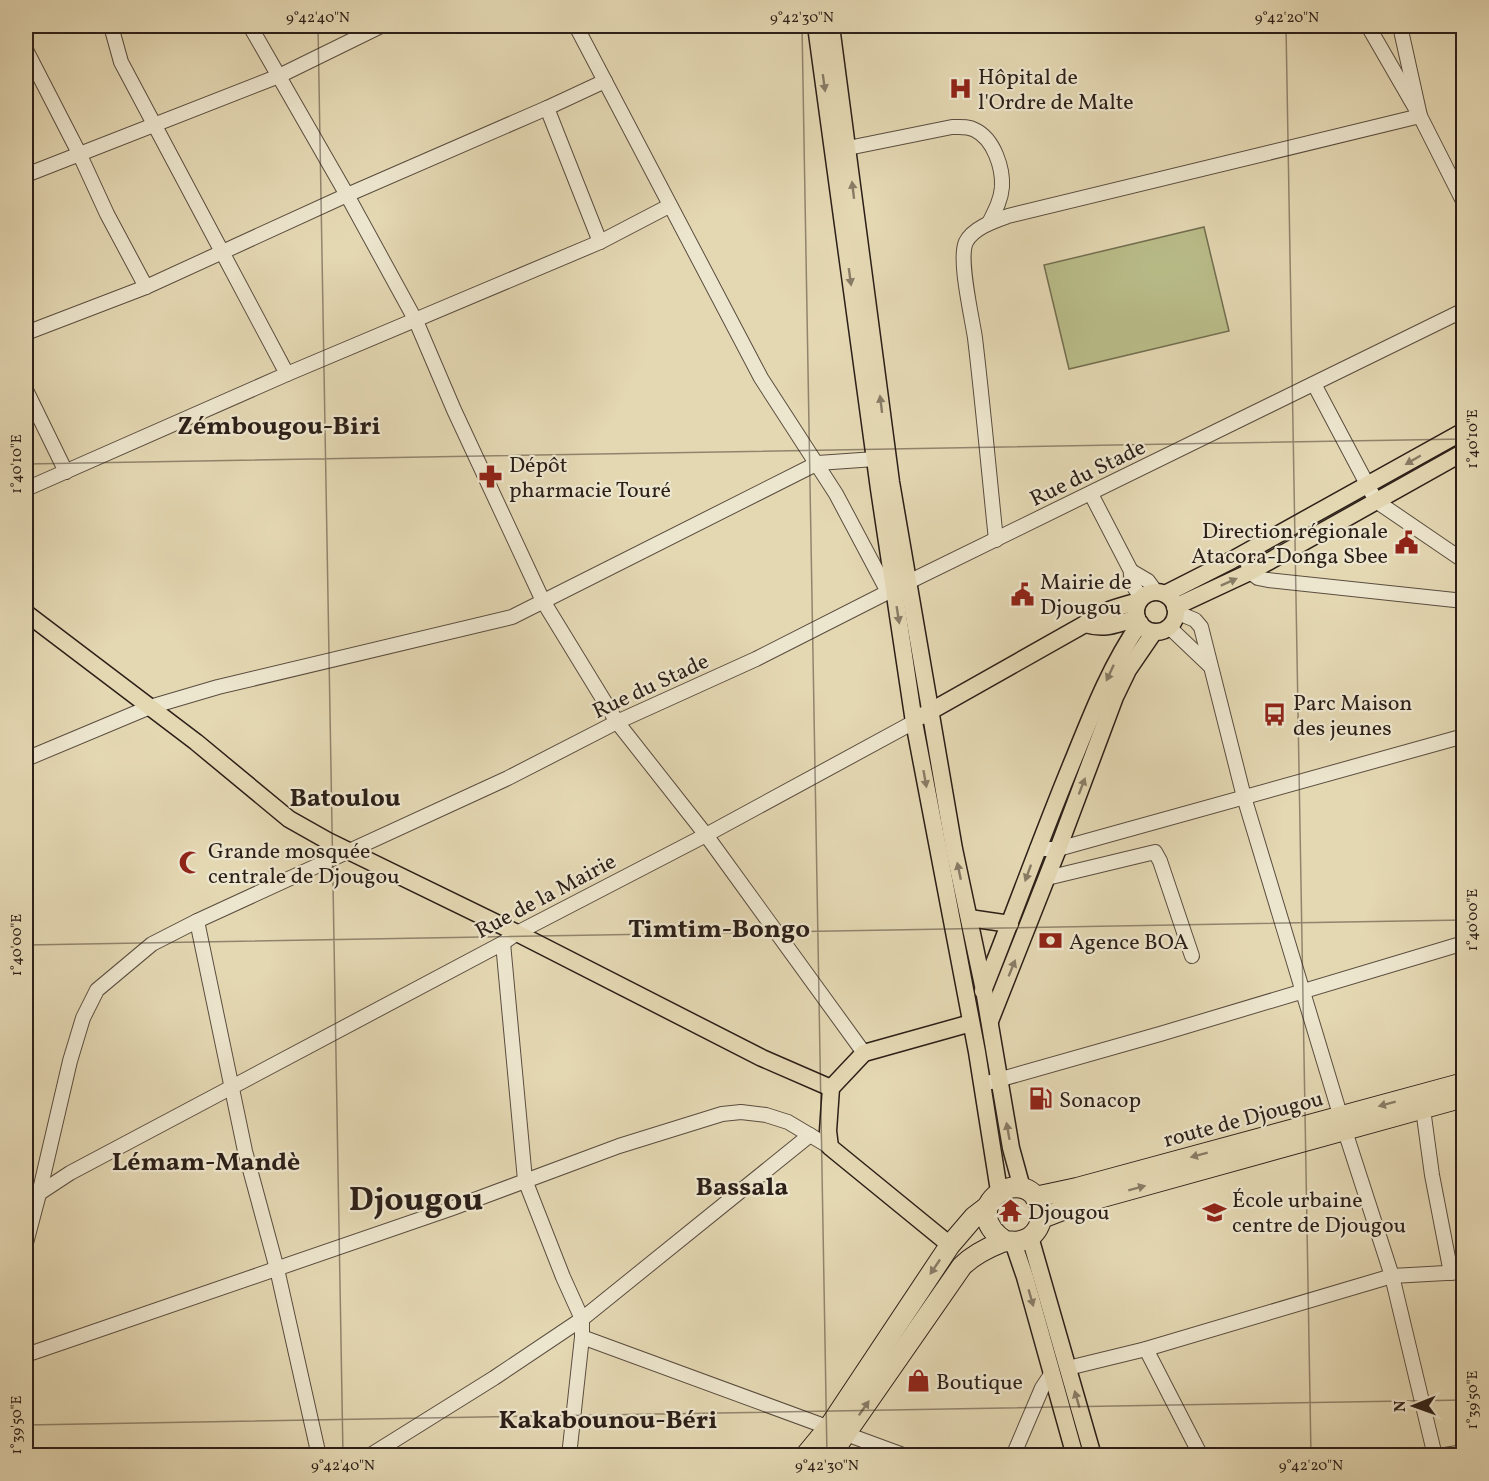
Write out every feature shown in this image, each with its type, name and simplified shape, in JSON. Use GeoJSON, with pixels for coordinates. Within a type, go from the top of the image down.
{"type":"FeatureCollection","features":[{"type":"Feature","properties":{"kind":"highway","name":"route de Djougou"},"geometry":{"type":"LineString","coordinates":[[1042,1218],[1081,1203],[1343,1124],[1464,1083]]}},
{"type":"Feature","properties":{"kind":"highway","name":"route de Djougou"},"geometry":{"type":"LineString","coordinates":[[1029,1192],[1088,1185],[1343,1124],[1423,1109],[1464,1097]]}},
{"type":"Feature","properties":{"kind":"highway"},"geometry":{"type":"LineString","coordinates":[[805,1455],[838,1430],[971,1257],[1016,1240],[1040,1225],[1041,1207],[1029,1192],[1010,1187],[999,1191],[992,1198],[987,1208],[987,1221],[994,1233],[1016,1240]]}},
{"type":"Feature","properties":{"kind":"highway"},"geometry":{"type":"LineString","coordinates":[[830,1455],[838,1430],[950,1245],[974,1217],[987,1208]]}},
{"type":"Feature","properties":{"kind":"main road"},"geometry":{"type":"LineString","coordinates":[[816,26],[882,461]]}},
{"type":"Feature","properties":{"kind":"main road"},"geometry":{"type":"LineString","coordinates":[[831,26],[848,148],[882,461],[914,722],[971,1023],[999,1191]]}},
{"type":"Feature","properties":{"kind":"main road"},"geometry":{"type":"LineString","coordinates":[[971,1023],[1037,849],[1111,671],[1125,645],[1155,610],[1245,553],[1464,431]]}},
{"type":"Feature","properties":{"kind":"main road"},"geometry":{"type":"LineString","coordinates":[[990,1022],[1121,683],[1155,610],[1250,572],[1464,452]]}},
{"type":"Feature","properties":{"kind":"main road"},"geometry":{"type":"LineString","coordinates":[[897,588],[929,711],[984,990],[1011,1148],[1029,1192]]}},
{"type":"Feature","properties":{"kind":"main road","name":"Rue de la Mairie"},"geometry":{"type":"LineString","coordinates":[[914,722],[929,711],[1085,624],[1097,628],[1108,628],[1155,610]]}},
{"type":"Feature","properties":{"kind":"main road"},"geometry":{"type":"LineString","coordinates":[[26,613],[150,707],[289,819],[328,841],[517,933],[762,1058],[831,1088]]}},
{"type":"Feature","properties":{"kind":"main road"},"geometry":{"type":"LineString","coordinates":[[969,918],[1010,924]]}},
{"type":"Feature","properties":{"kind":"main road"},"geometry":{"type":"LineString","coordinates":[[950,1245],[830,1147],[828,1131],[831,1088],[864,1053],[971,1023]]}},
{"type":"Feature","properties":{"kind":"main road"},"geometry":{"type":"LineString","coordinates":[[1016,1240],[1025,1277],[1094,1455]]}},
{"type":"Feature","properties":{"kind":"main road"},"geometry":{"type":"LineString","coordinates":[[1060,1371],[1075,1455]]}},
{"type":"Feature","properties":{"kind":"street"},"geometry":{"type":"LineString","coordinates":[[111,26],[121,62],[287,374]]}},
{"type":"Feature","properties":{"kind":"street"},"geometry":{"type":"LineString","coordinates":[[250,26],[416,321],[454,410],[543,601],[617,722],[706,835],[864,1053]]}},
{"type":"Feature","properties":{"kind":"street"},"geometry":{"type":"LineString","coordinates":[[26,175],[279,76],[381,26]]}},
{"type":"Feature","properties":{"kind":"street"},"geometry":{"type":"LineString","coordinates":[[576,26],[760,378],[818,463],[897,588]]}},
{"type":"Feature","properties":{"kind":"street"},"geometry":{"type":"LineString","coordinates":[[1368,26],[1420,116],[1464,203]]}},
{"type":"Feature","properties":{"kind":"street"},"geometry":{"type":"LineString","coordinates":[[1400,26],[1420,116]]}},
{"type":"Feature","properties":{"kind":"street"},"geometry":{"type":"LineString","coordinates":[[26,50],[79,153],[107,214],[146,287]]}},
{"type":"Feature","properties":{"kind":"street"},"geometry":{"type":"LineString","coordinates":[[26,333],[146,287],[605,81]]}},
{"type":"Feature","properties":{"kind":"street"},"geometry":{"type":"LineString","coordinates":[[547,108],[600,242]]}},
{"type":"Feature","properties":{"kind":"street"},"geometry":{"type":"LineString","coordinates":[[996,540],[975,338],[963,259],[966,241],[972,234],[990,223],[1019,214],[1420,116]]}},
{"type":"Feature","properties":{"kind":"street"},"geometry":{"type":"LineString","coordinates":[[848,148],[952,127],[966,126],[976,130],[987,140],[996,155],[1002,173],[1002,188],[990,223]]}},
{"type":"Feature","properties":{"kind":"street"},"geometry":{"type":"LineString","coordinates":[[26,489],[287,374],[600,242],[669,206]]}},
{"type":"Feature","properties":{"kind":"street","name":"Rue du Stade"},"geometry":{"type":"LineString","coordinates":[[26,1243],[70,1061],[83,1018],[98,990],[152,944],[197,921],[508,778],[617,722],[756,659],[1464,310]]}},
{"type":"Feature","properties":{"kind":"street"},"geometry":{"type":"LineString","coordinates":[[1314,384],[1376,501],[1464,561]]}},
{"type":"Feature","properties":{"kind":"street"},"geometry":{"type":"LineString","coordinates":[[27,396],[66,472]]}},
{"type":"Feature","properties":{"kind":"street"},"geometry":{"type":"LineString","coordinates":[[26,759],[150,707],[218,687],[512,617],[818,463],[882,461]]}},
{"type":"Feature","properties":{"kind":"street"},"geometry":{"type":"LineString","coordinates":[[1091,494],[1131,571],[1148,581],[1155,610],[1209,665]]}},
{"type":"Feature","properties":{"kind":"street"},"geometry":{"type":"LineString","coordinates":[[1245,553],[1250,572],[1258,578],[1295,584],[1464,601]]}},
{"type":"Feature","properties":{"kind":"street"},"geometry":{"type":"LineString","coordinates":[[1155,610],[1195,620],[1201,627],[1244,797],[1343,1124],[1392,1276],[1437,1455],[1464,1452]]}},
{"type":"Feature","properties":{"kind":"street","name":"Rue de la Mairie"},"geometry":{"type":"LineString","coordinates":[[26,1202],[70,1173],[914,722]]}},
{"type":"Feature","properties":{"kind":"street"},"geometry":{"type":"LineString","coordinates":[[1037,849],[1058,849],[1464,736]]}},
{"type":"Feature","properties":{"kind":"street"},"geometry":{"type":"LineString","coordinates":[[1047,878],[1155,852],[1192,956]]}},
{"type":"Feature","properties":{"kind":"street"},"geometry":{"type":"LineString","coordinates":[[197,921],[219,1037],[245,1151],[277,1269],[319,1455]]}},
{"type":"Feature","properties":{"kind":"street"},"geometry":{"type":"LineString","coordinates":[[503,943],[525,1180],[582,1319],[569,1455]]}},
{"type":"Feature","properties":{"kind":"street"},"geometry":{"type":"LineString","coordinates":[[982,1085],[1464,943]]}},
{"type":"Feature","properties":{"kind":"street"},"geometry":{"type":"LineString","coordinates":[[1013,1455],[1042,1388],[1060,1371],[1146,1349],[1392,1276],[1457,1273],[1432,1176],[1423,1109]]}},
{"type":"Feature","properties":{"kind":"street"},"geometry":{"type":"LineString","coordinates":[[26,1355],[450,1209],[619,1146],[722,1114],[741,1112],[766,1115],[788,1122],[830,1147]]}},
{"type":"Feature","properties":{"kind":"street"},"geometry":{"type":"LineString","coordinates":[[369,1455],[494,1378],[582,1319],[810,1136]]}},
{"type":"Feature","properties":{"kind":"street"},"geometry":{"type":"LineString","coordinates":[[582,1337],[906,1455]]}},
{"type":"Feature","properties":{"kind":"street"},"geometry":{"type":"LineString","coordinates":[[1146,1349],[1201,1455]]}},
{"type":"Feature","properties":{"kind":"green space"},"geometry":{"type":"Polygon","coordinates":[[[1204,227],[1229,331],[1069,369],[1044,265],[1204,227]]]}},
{"type":"Feature","properties":{"kind":"place","name":"Hôpital de l'Ordre de Malte"},"geometry":{"type":"Point","coordinates":[960,89]}},
{"type":"Feature","properties":{"kind":"place","name":"Dépôt pharmacie Touré"},"geometry":{"type":"Point","coordinates":[491,477]}},
{"type":"Feature","properties":{"kind":"place","name":"Direction régionale Atacora-Donga Sbee"},"geometry":{"type":"Point","coordinates":[1406,543]}},
{"type":"Feature","properties":{"kind":"place","name":"Mairie de Djougou"},"geometry":{"type":"Point","coordinates":[1022,594]}},
{"type":"Feature","properties":{"kind":"place","name":"Parc Maison des jeunes"},"geometry":{"type":"Point","coordinates":[1275,715]}},
{"type":"Feature","properties":{"kind":"place","name":"Grande mosquée centrale de Djougou"},"geometry":{"type":"Point","coordinates":[190,863]}},
{"type":"Feature","properties":{"kind":"place","name":"Agence BOA"},"geometry":{"type":"Point","coordinates":[1051,941]}},
{"type":"Feature","properties":{"kind":"place","name":"Sonacop"},"geometry":{"type":"Point","coordinates":[1041,1099]}},
{"type":"Feature","properties":{"kind":"place","name":"Djougou"},"geometry":{"type":"Point","coordinates":[1010,1211]}},
{"type":"Feature","properties":{"kind":"place","name":"École urbaine centre de Djougou"},"geometry":{"type":"Point","coordinates":[1214,1212]}},
{"type":"Feature","properties":{"kind":"place","name":"Boutique"},"geometry":{"type":"Point","coordinates":[918,1381]}},
{"type":"Feature","properties":{"kind":"district","name":"Zémbougou-Biri"},"geometry":{"type":"Point","coordinates":[279,425]}},
{"type":"Feature","properties":{"kind":"district","name":"Batoulou"},"geometry":{"type":"Point","coordinates":[345,797]}},
{"type":"Feature","properties":{"kind":"district","name":"Timtim-Bongo"},"geometry":{"type":"Point","coordinates":[719,928]}},
{"type":"Feature","properties":{"kind":"district","name":"Lémam-Mandè"},"geometry":{"type":"Point","coordinates":[206,1161]}},
{"type":"Feature","properties":{"kind":"district","name":"Bassala"},"geometry":{"type":"Point","coordinates":[742,1186]}},
{"type":"Feature","properties":{"kind":"district","name":"Djougou"},"geometry":{"type":"Point","coordinates":[416,1198]}},
{"type":"Feature","properties":{"kind":"district","name":"Kakabounou-Béri"},"geometry":{"type":"Point","coordinates":[608,1419]}}]}
